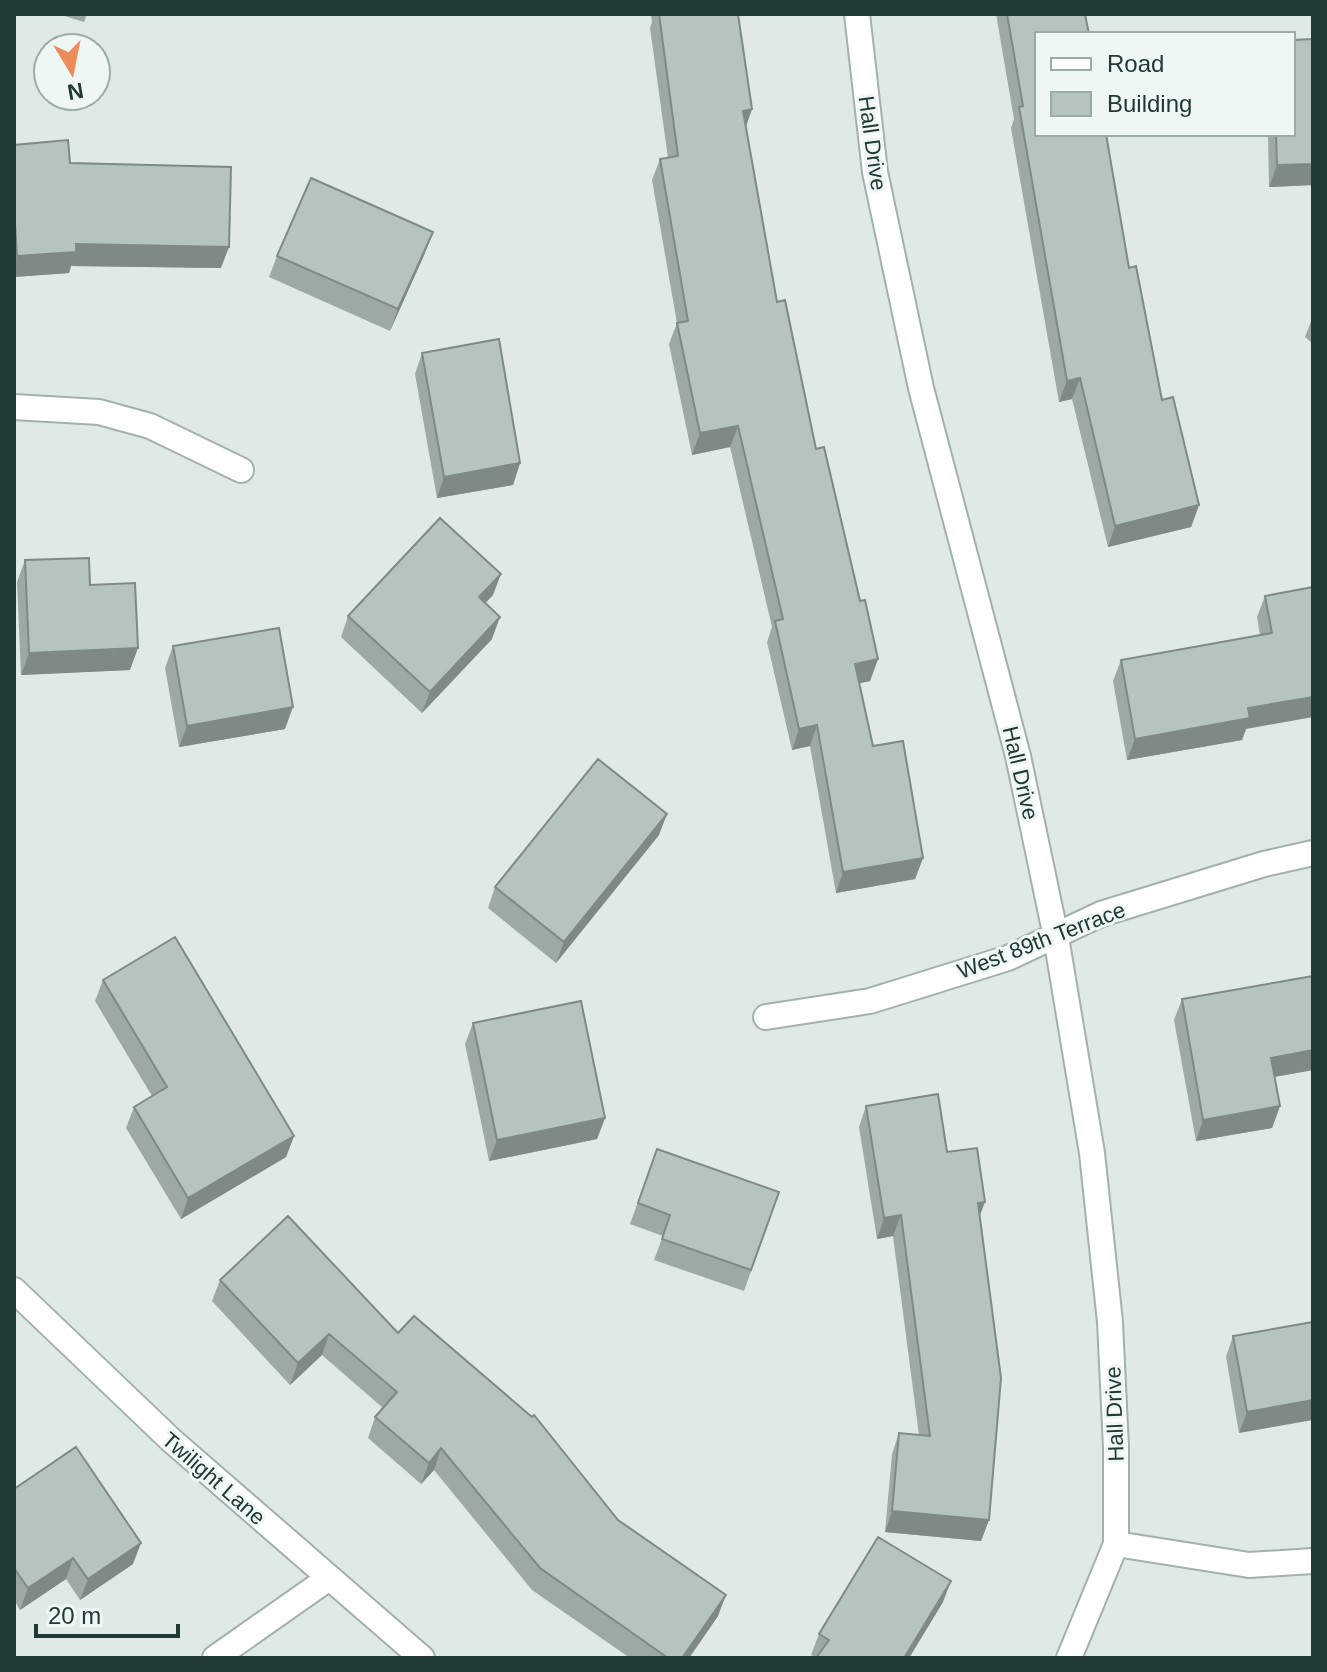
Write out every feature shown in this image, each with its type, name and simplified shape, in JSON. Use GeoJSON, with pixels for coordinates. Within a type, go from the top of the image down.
{"type":"FeatureCollection","features":[{"type":"Feature","properties":{"kind":"street","name":"Hall Drive"},"geometry":{"type":"LineString","coordinates":[[857,14],[875,172],[918,372],[1018,756],[1056,937],[1092,1153],[1110,1322],[1116,1448],[1116,1544]]}},
{"type":"Feature","properties":{"kind":"street"},"geometry":{"type":"LineString","coordinates":[[14,407],[99,412],[150,426],[241,470]]}},
{"type":"Feature","properties":{"kind":"street","name":"West 89th Terrace"},"geometry":{"type":"LineString","coordinates":[[766,1017],[870,1001],[1008,958],[1101,914],[1264,864],[1313,853]]}},
{"type":"Feature","properties":{"kind":"street","name":"Twilight Lane"},"geometry":{"type":"LineString","coordinates":[[14,1290],[171,1440],[422,1658]]}},
{"type":"Feature","properties":{"kind":"street"},"geometry":{"type":"LineString","coordinates":[[1069,1658],[1116,1544],[1249,1565],[1313,1561]]}},
{"type":"Feature","properties":{"kind":"street"},"geometry":{"type":"LineString","coordinates":[[215,1658],[329,1578]]}},
{"type":"Feature","properties":{"kind":"building"},"geometry":{"type":"Polygon","coordinates":[[[659,14],[738,14],[752,109],[743,111],[777,302],[785,300],[816,449],[824,447],[860,601],[865,600],[878,659],[855,664],[873,746],[903,741],[923,858],[843,872],[817,725],[799,729],[775,621],[783,619],[738,426],[700,433],[677,323],[688,321],[660,159],[678,156],[659,14]]]}},
{"type":"Feature","properties":{"kind":"building"},"geometry":{"type":"Polygon","coordinates":[[[1007,14],[1085,14],[1089,32],[1035,32],[1035,136],[1106,136],[1129,268],[1136,266],[1162,400],[1173,397],[1199,505],[1115,526],[1080,378],[1067,381],[1019,107],[1023,106],[1007,14]]]}},
{"type":"Feature","properties":{"kind":"building"},"geometry":{"type":"Polygon","coordinates":[[[1313,39],[1313,164],[1277,165],[1276,136],[1295,136],[1295,40],[1313,39]]]}},
{"type":"Feature","properties":{"kind":"building"},"geometry":{"type":"Polygon","coordinates":[[[68,140],[70,163],[231,167],[229,247],[76,244],[76,252],[17,256],[14,145],[68,140]]]}},
{"type":"Feature","properties":{"kind":"building"},"geometry":{"type":"Polygon","coordinates":[[[311,178],[433,232],[398,309],[277,256],[311,178]]]}},
{"type":"Feature","properties":{"kind":"building"},"geometry":{"type":"Polygon","coordinates":[[[499,339],[520,463],[444,477],[422,353],[499,339]]]}},
{"type":"Feature","properties":{"kind":"building"},"geometry":{"type":"Polygon","coordinates":[[[440,518],[501,574],[479,597],[500,617],[430,692],[348,616],[440,518]]]}},
{"type":"Feature","properties":{"kind":"building"},"geometry":{"type":"Polygon","coordinates":[[[89,558],[90,585],[135,583],[138,648],[29,653],[25,560],[89,558]]]}},
{"type":"Feature","properties":{"kind":"building"},"geometry":{"type":"Polygon","coordinates":[[[1313,587],[1313,697],[1248,708],[1250,718],[1135,739],[1121,660],[1272,633],[1265,596],[1313,587]]]}},
{"type":"Feature","properties":{"kind":"building"},"geometry":{"type":"Polygon","coordinates":[[[279,628],[293,707],[187,726],[173,646],[279,628]]]}},
{"type":"Feature","properties":{"kind":"building"},"geometry":{"type":"Polygon","coordinates":[[[598,759],[667,814],[564,942],[495,887],[598,759]]]}},
{"type":"Feature","properties":{"kind":"building"},"geometry":{"type":"Polygon","coordinates":[[[175,937],[294,1136],[188,1198],[134,1107],[167,1087],[103,980],[175,937]]]}},
{"type":"Feature","properties":{"kind":"building"},"geometry":{"type":"Polygon","coordinates":[[[1313,976],[1313,1050],[1271,1058],[1280,1106],[1203,1120],[1182,999],[1313,976]]]}},
{"type":"Feature","properties":{"kind":"building"},"geometry":{"type":"Polygon","coordinates":[[[581,1001],[605,1118],[497,1140],[473,1023],[581,1001]]]}},
{"type":"Feature","properties":{"kind":"building"},"geometry":{"type":"Polygon","coordinates":[[[938,1094],[947,1152],[977,1148],[985,1202],[978,1203],[1001,1378],[989,1520],[892,1511],[899,1433],[930,1436],[901,1215],[884,1218],[866,1106],[938,1094]]]}},
{"type":"Feature","properties":{"kind":"building"},"geometry":{"type":"Polygon","coordinates":[[[657,1149],[779,1192],[751,1270],[662,1239],[670,1215],[638,1203],[657,1149]]]}},
{"type":"Feature","properties":{"kind":"building"},"geometry":{"type":"Polygon","coordinates":[[[288,1216],[398,1333],[414,1316],[532,1417],[534,1415],[618,1520],[726,1595],[682,1658],[668,1658],[540,1568],[441,1448],[429,1463],[375,1417],[397,1392],[329,1334],[298,1363],[220,1280],[288,1216]]]}},
{"type":"Feature","properties":{"kind":"building"},"geometry":{"type":"Polygon","coordinates":[[[1313,1322],[1313,1400],[1247,1412],[1233,1336],[1313,1322]]]}},
{"type":"Feature","properties":{"kind":"building"},"geometry":{"type":"Polygon","coordinates":[[[76,1447],[141,1543],[88,1579],[73,1558],[28,1588],[14,1568],[14,1489],[76,1447]]]}},
{"type":"Feature","properties":{"kind":"building"},"geometry":{"type":"Polygon","coordinates":[[[878,1537],[951,1581],[904,1658],[816,1658],[829,1640],[819,1634],[878,1537]]]}}]}
